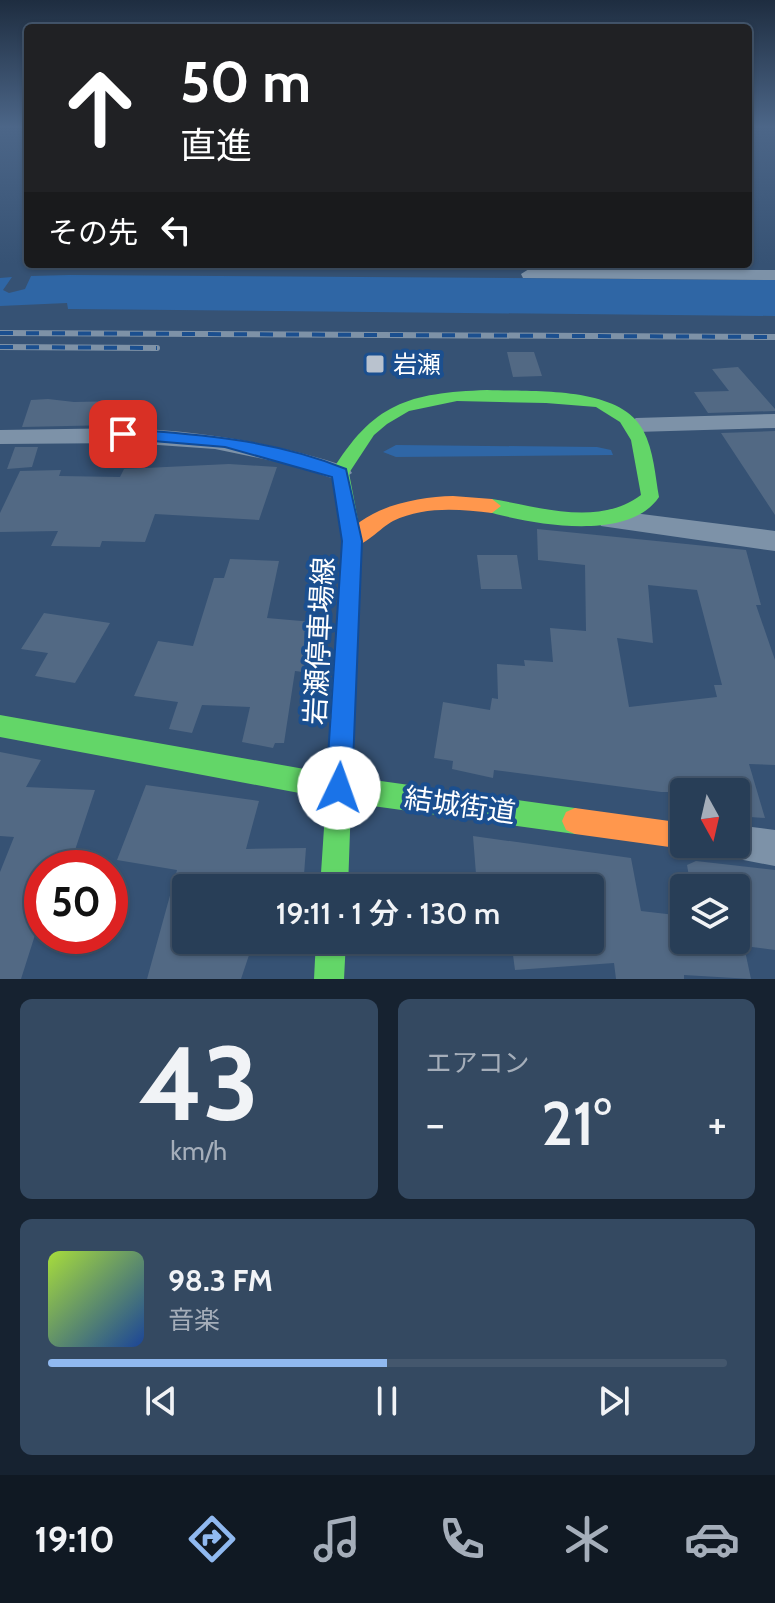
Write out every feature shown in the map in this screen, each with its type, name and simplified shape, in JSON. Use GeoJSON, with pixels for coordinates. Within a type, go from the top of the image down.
{"type":"FeatureCollection","features":[{"type":"Feature","properties":{"kind":"street"},"geometry":{"type":"LineString","coordinates":[[533,268],[529,274],[775,275]]}},
{"type":"Feature","properties":{"kind":"street"},"geometry":{"type":"LineString","coordinates":[[0,437],[123,434],[194,438],[272,452],[340,473],[361,440],[380,421],[402,409],[428,401],[491,398],[599,402],[616,406],[636,425],[650,497],[679,527]]}},
{"type":"Feature","properties":{"kind":"street"},"geometry":{"type":"LineString","coordinates":[[636,425],[775,421]]}},
{"type":"Feature","properties":{"kind":"street","name":"岩瀬停車場線"},"geometry":{"type":"LineString","coordinates":[[335,874],[352,541],[340,473]]}},
{"type":"Feature","properties":{"kind":"street"},"geometry":{"type":"LineString","coordinates":[[610,519],[630,513],[650,497]]}},
{"type":"Feature","properties":{"kind":"street"},"geometry":{"type":"LineString","coordinates":[[352,541],[379,518],[423,505],[452,503],[551,516],[679,527],[775,541]]}},
{"type":"Feature","properties":{"kind":"street","name":"結城街道"},"geometry":{"type":"LineString","coordinates":[[0,726],[339,788],[670,834]]}},
{"type":"Feature","properties":{"kind":"street"},"geometry":{"type":"LineString","coordinates":[[750,845],[775,848]]}},
{"type":"Feature","properties":{"kind":"street"},"geometry":{"type":"LineString","coordinates":[[329,979],[330,954]]}},
{"type":"Feature","properties":{"kind":"shaded area"},"geometry":{"type":"Polygon","coordinates":[[[31,276],[775,280],[775,316],[68,309],[67,303],[0,306],[0,278],[12,277],[3,290],[9,293],[25,289],[31,276]]]}},
{"type":"Feature","properties":{"kind":"shaded area"},"geometry":{"type":"Polygon","coordinates":[[[396,445],[597,447],[611,450],[613,455],[396,457],[383,452],[396,445]]]}},
{"type":"Feature","properties":{"kind":"building"},"geometry":{"type":"Polygon","coordinates":[[[507,352],[534,352],[542,376],[513,377],[507,352]]]}},
{"type":"Feature","properties":{"kind":"building"},"geometry":{"type":"Polygon","coordinates":[[[738,367],[775,411],[708,413],[694,392],[729,391],[712,369],[738,367]]]}},
{"type":"Feature","properties":{"kind":"building"},"geometry":{"type":"Polygon","coordinates":[[[31,400],[123,401],[114,425],[22,427],[31,400]]]}},
{"type":"Feature","properties":{"kind":"building"},"geometry":{"type":"Polygon","coordinates":[[[775,431],[775,515],[721,433],[775,431]]]}},
{"type":"Feature","properties":{"kind":"building"},"geometry":{"type":"Polygon","coordinates":[[[15,447],[38,447],[32,467],[7,469],[15,447]]]}},
{"type":"Feature","properties":{"kind":"building"},"geometry":{"type":"Polygon","coordinates":[[[229,464],[277,467],[259,520],[155,514],[145,542],[102,541],[100,547],[51,546],[58,531],[0,532],[0,513],[20,471],[61,470],[59,476],[120,477],[124,469],[229,464]]]}},
{"type":"Feature","properties":{"kind":"building"},"geometry":{"type":"Polygon","coordinates":[[[537,529],[746,550],[761,605],[756,605],[775,660],[775,765],[749,764],[765,818],[750,817],[750,778],[670,778],[670,792],[661,792],[494,770],[493,778],[452,769],[453,761],[434,758],[443,702],[490,710],[492,698],[498,699],[497,664],[525,666],[524,660],[553,662],[550,628],[586,631],[585,565],[538,560],[537,529]],[[648,585],[653,643],[617,638],[629,707],[717,697],[714,685],[722,685],[697,590],[648,585]]]}},
{"type":"Feature","properties":{"kind":"building"},"geometry":{"type":"Polygon","coordinates":[[[477,555],[517,555],[522,589],[481,589],[477,555]]]}},
{"type":"Feature","properties":{"kind":"building"},"geometry":{"type":"Polygon","coordinates":[[[230,559],[279,561],[267,618],[313,622],[303,672],[295,671],[284,743],[275,743],[273,748],[242,742],[250,707],[202,705],[192,733],[169,729],[178,702],[134,696],[158,641],[193,646],[214,578],[224,578],[230,559]]]}},
{"type":"Feature","properties":{"kind":"building"},"geometry":{"type":"Polygon","coordinates":[[[44,613],[110,623],[75,683],[35,676],[48,653],[21,649],[44,613]]]}},
{"type":"Feature","properties":{"kind":"building"},"geometry":{"type":"Polygon","coordinates":[[[0,752],[41,760],[26,787],[95,790],[75,850],[24,850],[24,954],[29,954],[21,979],[0,979],[0,872],[14,837],[0,836],[0,752]]]}},
{"type":"Feature","properties":{"kind":"building"},"geometry":{"type":"Polygon","coordinates":[[[146,785],[259,801],[246,849],[306,848],[304,874],[176,874],[177,870],[128,862],[128,850],[121,850],[146,785]]]}},
{"type":"Feature","properties":{"kind":"building"},"geometry":{"type":"Polygon","coordinates":[[[473,836],[631,858],[641,911],[670,914],[670,954],[746,954],[751,979],[684,975],[684,979],[616,979],[614,963],[515,970],[513,954],[604,954],[604,874],[476,874],[473,836]]]}},
{"type":"Feature","properties":{"kind":"building"},"geometry":{"type":"Polygon","coordinates":[[[696,861],[775,870],[775,950],[750,947],[750,874],[689,874],[687,865],[696,861]]]}},
{"type":"Feature","properties":{"kind":"building"},"geometry":{"type":"Polygon","coordinates":[[[172,888],[172,954],[249,954],[241,979],[147,979],[172,888]]]}},
{"type":"Feature","properties":{"kind":"railway"},"geometry":{"type":"LineString","coordinates":[[0,333],[775,337]]}},
{"type":"Feature","properties":{"kind":"railway"},"geometry":{"type":"LineString","coordinates":[[0,347],[157,348]]}},
{"type":"Feature","properties":{"kind":"traffic: fast"},"geometry":{"type":"LineString","coordinates":[[335,874],[352,541],[340,473],[353,452],[381,420],[403,408],[457,396],[517,396],[599,402],[614,409],[634,428],[643,453],[650,497],[634,509],[616,517],[575,519],[492,506]]}},
{"type":"Feature","properties":{"kind":"traffic: fast"},"geometry":{"type":"LineString","coordinates":[[0,726],[339,788],[575,821]]}},
{"type":"Feature","properties":{"kind":"traffic: fast"},"geometry":{"type":"LineString","coordinates":[[329,979],[330,954]]}},
{"type":"Feature","properties":{"kind":"traffic: slow"},"geometry":{"type":"LineString","coordinates":[[352,541],[384,518],[417,506],[434,503],[492,506]]}},
{"type":"Feature","properties":{"kind":"traffic: slow"},"geometry":{"type":"LineString","coordinates":[[575,821],[670,834]]}},
{"type":"Feature","properties":{"kind":"place","name":"岩瀬"},"geometry":{"type":"Point","coordinates":[375,364]}},
{"type":"Feature","properties":{"kind":"route"},"geometry":{"type":"LineString","coordinates":[[123,434],[225,442],[317,464],[340,473],[352,541],[339,788]]}}]}
